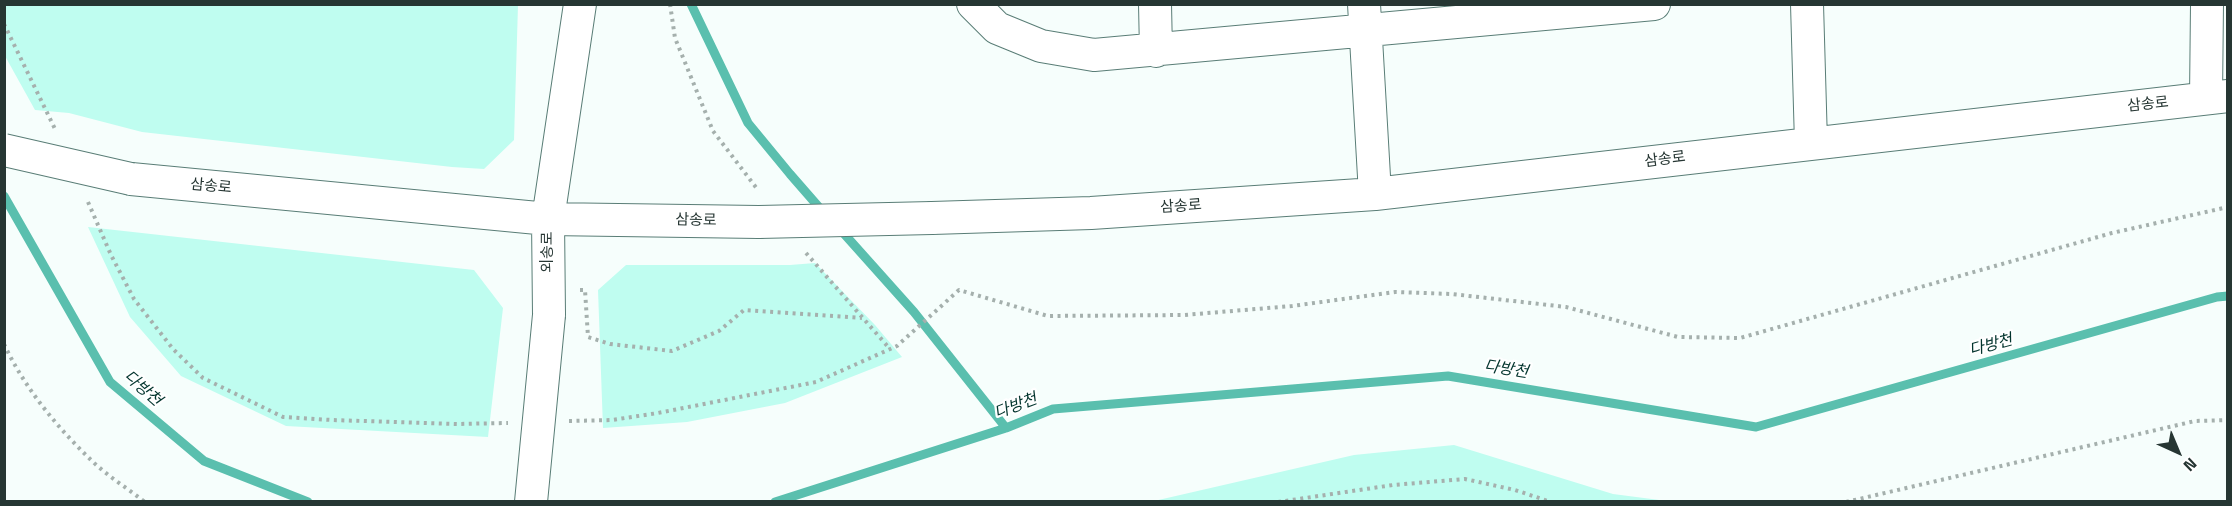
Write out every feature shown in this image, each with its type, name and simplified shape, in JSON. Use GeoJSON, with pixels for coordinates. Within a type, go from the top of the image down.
{"type":"FeatureCollection","features":[{"type":"Feature","properties":{"kind":"street","name":"외송로"},"geometry":{"type":"LineString","coordinates":[[531,501],[548,303],[548,219],[580,4]]}},
{"type":"Feature","properties":{"kind":"street"},"geometry":{"type":"LineString","coordinates":[[974,4],[996,28],[1041,46],[1094,55],[1155,51],[1364,18],[1654,4]]}},
{"type":"Feature","properties":{"kind":"street"},"geometry":{"type":"LineString","coordinates":[[1155,4],[1155,51]]}},
{"type":"Feature","properties":{"kind":"street"},"geometry":{"type":"LineString","coordinates":[[1807,4],[1811,143]]}},
{"type":"Feature","properties":{"kind":"street"},"geometry":{"type":"LineString","coordinates":[[2207,4],[2217,97]]}},
{"type":"Feature","properties":{"kind":"street"},"geometry":{"type":"LineString","coordinates":[[1364,18],[1375,194]]}},
{"type":"Feature","properties":{"kind":"street","name":"삼송로"},"geometry":{"type":"LineString","coordinates":[[4,150],[131,179],[548,219],[761,210],[932,218],[1091,213],[1375,194],[2217,97]]}},
{"type":"Feature","properties":{"kind":"path"},"geometry":{"type":"LineString","coordinates":[[670,4],[675,38],[713,131],[761,210]]}},
{"type":"Feature","properties":{"kind":"path"},"geometry":{"type":"LineString","coordinates":[[4,24],[39,91],[58,135]]}},
{"type":"Feature","properties":{"kind":"path"},"geometry":{"type":"LineString","coordinates":[[87,200],[111,255],[134,299],[173,349],[203,378],[283,417],[434,423],[516,422]]}},
{"type":"Feature","properties":{"kind":"path"},"geometry":{"type":"LineString","coordinates":[[564,421],[612,420],[647,415],[816,382],[897,346],[958,290],[1048,316],[1184,315],[1292,306],[1395,292],[1452,294],[1566,307],[1678,337],[1740,338],[2112,233],[2228,207]]}},
{"type":"Feature","properties":{"kind":"path"},"geometry":{"type":"LineString","coordinates":[[799,244],[890,349]]}},
{"type":"Feature","properties":{"kind":"path"},"geometry":{"type":"LineString","coordinates":[[548,303],[585,290],[588,337],[610,344],[672,351],[719,331],[744,310],[863,318]]}},
{"type":"Feature","properties":{"kind":"path"},"geometry":{"type":"LineString","coordinates":[[4,344],[13,362],[47,412],[91,460],[145,501]]}},
{"type":"Feature","properties":{"kind":"path"},"geometry":{"type":"LineString","coordinates":[[1846,501],[2195,421],[2228,420]]}},
{"type":"Feature","properties":{"kind":"path"},"geometry":{"type":"LineString","coordinates":[[1278,501],[1393,485],[1465,479],[1551,501]]}},
{"type":"Feature","properties":{"kind":"green space"},"geometry":{"type":"Polygon","coordinates":[[[4,5],[518,5],[514,140],[484,169],[452,167],[142,132],[69,113],[35,110],[5,56],[4,5]]]}},
{"type":"Feature","properties":{"kind":"green space"},"geometry":{"type":"Polygon","coordinates":[[[88,227],[474,270],[503,308],[488,437],[286,426],[181,376],[130,317],[88,227]]]}},
{"type":"Feature","properties":{"kind":"green space"},"geometry":{"type":"Polygon","coordinates":[[[815,263],[875,325],[902,357],[785,403],[687,422],[603,428],[598,290],[626,265],[815,263]]]}},
{"type":"Feature","properties":{"kind":"green space"},"geometry":{"type":"Polygon","coordinates":[[[1454,445],[1613,494],[1667,501],[1154,501],[1354,455],[1454,445]]]}},
{"type":"Feature","properties":{"kind":"waterway"},"geometry":{"type":"LineString","coordinates":[[691,4],[748,123],[824,213]]}},
{"type":"Feature","properties":{"kind":"waterway","name":"다방천"},"geometry":{"type":"LineString","coordinates":[[4,196],[110,382],[204,461],[308,502]]}},
{"type":"Feature","properties":{"kind":"waterway"},"geometry":{"type":"LineString","coordinates":[[838,227],[914,312],[1006,428]]}},
{"type":"Feature","properties":{"kind":"waterway","name":"다방천"},"geometry":{"type":"LineString","coordinates":[[775,502],[1006,428],[1053,409],[1448,376],[1756,427],[2217,297],[2228,296]]}}]}
